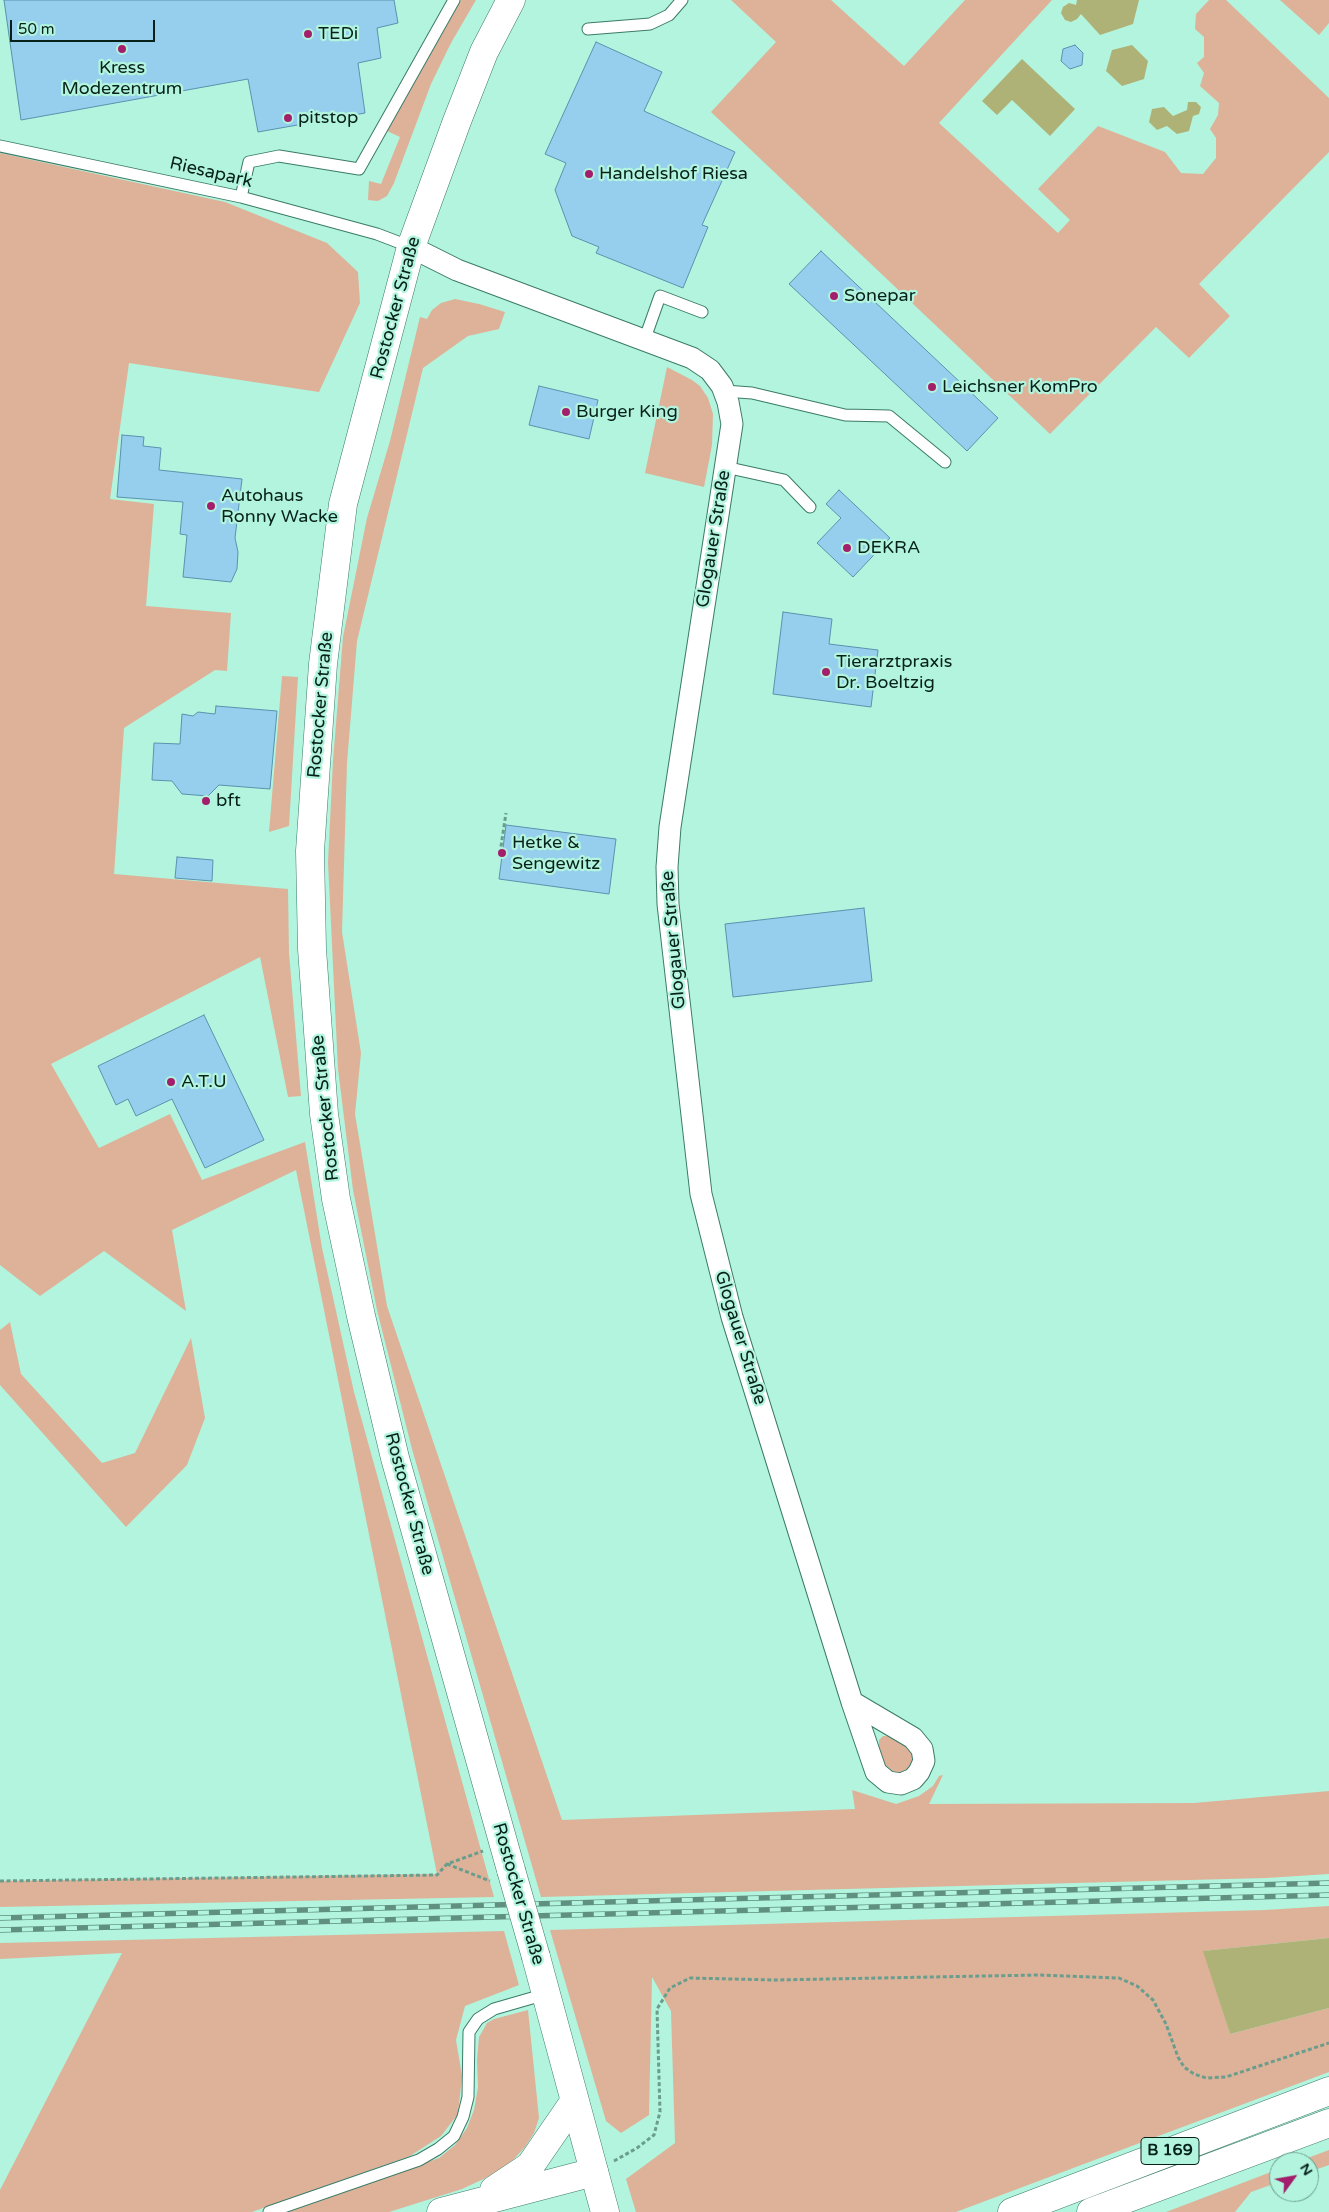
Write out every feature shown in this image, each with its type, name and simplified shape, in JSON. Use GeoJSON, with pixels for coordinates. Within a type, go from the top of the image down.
{"type":"FeatureCollection","features":[{"type":"Feature","properties":{"kind":"main road","name":"Rostocker Straße"},"geometry":{"type":"LineString","coordinates":[[511,0],[477,69],[411,247],[344,504],[323,664],[316,752],[310,851],[312,949],[324,1114],[336,1199],[361,1316],[395,1458],[502,1876],[536,1957],[574,2102],[606,2212]]}},
{"type":"Feature","properties":{"kind":"main road","name":"B 169"},"geometry":{"type":"LineString","coordinates":[[1012,2212],[1329,2091]]}},
{"type":"Feature","properties":{"kind":"main road"},"geometry":{"type":"LineString","coordinates":[[476,2203],[530,2166],[574,2102]]}},
{"type":"Feature","properties":{"kind":"main road","name":"B 169"},"geometry":{"type":"LineString","coordinates":[[1094,2211],[1329,2123]]}},
{"type":"Feature","properties":{"kind":"main road"},"geometry":{"type":"LineString","coordinates":[[441,2212],[594,2172]]}},
{"type":"Feature","properties":{"kind":"street","name":"Glogauer Straße"},"geometry":{"type":"LineString","coordinates":[[411,247],[457,270],[692,358],[710,370],[724,391],[732,424],[670,827],[667,867],[668,904],[701,1194],[707,1225],[732,1317],[852,1702]]}},
{"type":"Feature","properties":{"kind":"lane"},"geometry":{"type":"LineString","coordinates":[[241,197],[249,162],[279,156],[359,169],[454,0]]}},
{"type":"Feature","properties":{"kind":"lane"},"geometry":{"type":"LineString","coordinates":[[588,29],[650,24],[669,15],[682,0]]}},
{"type":"Feature","properties":{"kind":"lane","name":"Riesapark"},"geometry":{"type":"LineString","coordinates":[[0,146],[241,197],[377,234],[411,247]]}},
{"type":"Feature","properties":{"kind":"lane"},"geometry":{"type":"LineString","coordinates":[[644,341],[660,296],[702,312]]}},
{"type":"Feature","properties":{"kind":"lane"},"geometry":{"type":"LineString","coordinates":[[724,391],[752,393],[845,415],[889,416],[945,462]]}},
{"type":"Feature","properties":{"kind":"lane"},"geometry":{"type":"LineString","coordinates":[[724,467],[784,480],[810,507]]}},
{"type":"Feature","properties":{"kind":"lane"},"geometry":{"type":"LineString","coordinates":[[269,2212],[419,2160],[438,2149],[454,2136],[464,2117],[468,2097],[469,2032],[478,2019],[494,2009],[546,1994]]}},
{"type":"Feature","properties":{"kind":"path"},"geometry":{"type":"LineString","coordinates":[[500,853],[506,813]]}},
{"type":"Feature","properties":{"kind":"path"},"geometry":{"type":"LineString","coordinates":[[0,1881],[437,1875],[447,1864],[486,1850]]}},
{"type":"Feature","properties":{"kind":"path"},"geometry":{"type":"LineString","coordinates":[[447,1864],[502,1876]]}},
{"type":"Feature","properties":{"kind":"path"},"geometry":{"type":"LineString","coordinates":[[594,2172],[637,2148],[654,2135],[660,2112],[657,2009],[670,1988],[690,1978],[776,1980],[1038,1975],[1120,1978],[1137,1986],[1153,2000],[1166,2024],[1178,2057],[1184,2067],[1194,2074],[1206,2078],[1226,2077],[1329,2043]]}},
{"type":"Feature","properties":{"kind":"shaded area"},"geometry":{"type":"Polygon","coordinates":[[[461,0],[476,0],[451,43],[431,84],[394,183],[387,196],[378,201],[368,200],[369,181],[381,184],[400,137],[387,131],[461,0]]]}},
{"type":"Feature","properties":{"kind":"shaded area"},"geometry":{"type":"Polygon","coordinates":[[[731,0],[831,0],[904,66],[965,0],[1052,0],[939,123],[1058,233],[1070,220],[1038,189],[1098,126],[1165,152],[1181,173],[1203,174],[1216,158],[1216,138],[1210,129],[1218,115],[1219,103],[1200,86],[1204,73],[1197,63],[1204,57],[1204,37],[1195,29],[1196,14],[1209,0],[1226,0],[1329,98],[1329,152],[1199,284],[1230,316],[1189,358],[1156,327],[1050,434],[711,112],[776,42],[731,0]]]}},
{"type":"Feature","properties":{"kind":"shaded area"},"geometry":{"type":"Polygon","coordinates":[[[1077,0],[1139,0],[1133,24],[1100,35],[1081,14],[1071,22],[1065,20],[1061,13],[1063,7],[1069,3],[1076,5],[1077,0]]]}},
{"type":"Feature","properties":{"kind":"shaded area"},"geometry":{"type":"Polygon","coordinates":[[[1280,0],[1329,0],[1329,23],[1319,35],[1280,0]]]}},
{"type":"Feature","properties":{"kind":"shaded area"},"geometry":{"type":"Polygon","coordinates":[[[1132,45],[1148,61],[1144,79],[1122,86],[1106,71],[1112,50],[1132,45]]]}},
{"type":"Feature","properties":{"kind":"shaded area"},"geometry":{"type":"Polygon","coordinates":[[[1022,59],[1075,109],[1050,136],[1012,100],[997,115],[982,101],[1022,59]]]}},
{"type":"Feature","properties":{"kind":"shaded area"},"geometry":{"type":"Polygon","coordinates":[[[1188,102],[1196,102],[1201,107],[1199,114],[1193,116],[1189,131],[1177,134],[1167,126],[1157,130],[1149,122],[1152,109],[1164,107],[1173,116],[1187,110],[1188,102]]]}},
{"type":"Feature","properties":{"kind":"shaded area"},"geometry":{"type":"Polygon","coordinates":[[[0,153],[225,202],[327,243],[358,272],[360,303],[319,392],[129,363],[110,499],[154,504],[146,606],[231,613],[227,671],[215,670],[124,728],[114,874],[288,889],[289,953],[301,1096],[288,1097],[260,957],[51,1064],[99,1148],[170,1114],[202,1180],[305,1142],[322,1248],[354,1392],[494,1897],[0,1907],[0,1881],[437,1874],[296,1170],[172,1230],[186,1311],[104,1251],[40,1296],[0,1265],[0,153]]]}},
{"type":"Feature","properties":{"kind":"shaded area"},"geometry":{"type":"Polygon","coordinates":[[[455,299],[505,312],[499,329],[468,336],[423,368],[357,641],[347,763],[342,932],[361,1053],[355,1114],[387,1306],[562,1820],[855,1809],[852,1790],[896,1804],[919,1796],[933,1786],[939,1776],[943,1775],[929,1804],[1194,1803],[1329,1791],[1329,1874],[1266,1878],[541,1897],[412,1449],[377,1310],[353,1190],[338,1069],[328,862],[333,761],[343,637],[367,518],[390,441],[420,317],[427,319],[432,310],[441,303],[455,299]]]}},
{"type":"Feature","properties":{"kind":"shaded area"},"geometry":{"type":"Polygon","coordinates":[[[667,367],[700,386],[708,398],[713,414],[712,445],[704,487],[645,473],[667,367]]]}},
{"type":"Feature","properties":{"kind":"shaded area"},"geometry":{"type":"Polygon","coordinates":[[[282,676],[298,677],[289,826],[269,832],[282,676]]]}},
{"type":"Feature","properties":{"kind":"shaded area"},"geometry":{"type":"Polygon","coordinates":[[[10,1322],[21,1374],[102,1463],[135,1453],[191,1338],[205,1418],[187,1465],[126,1527],[0,1385],[0,1330],[10,1322]]]}},
{"type":"Feature","properties":{"kind":"shaded area"},"geometry":{"type":"Polygon","coordinates":[[[883,1736],[888,1736],[906,1745],[911,1752],[913,1760],[908,1769],[901,1773],[894,1772],[884,1764],[879,1746],[879,1740],[883,1736]]]}},
{"type":"Feature","properties":{"kind":"shaded area"},"geometry":{"type":"Polygon","coordinates":[[[1329,1906],[1329,1938],[1204,1951],[1230,2034],[1329,2008],[1329,2072],[956,2212],[636,2212],[626,2179],[675,2143],[671,2011],[652,1977],[649,2115],[621,2133],[606,2121],[550,1930],[1265,1910],[1329,1906]]]}},
{"type":"Feature","properties":{"kind":"shaded area"},"geometry":{"type":"Polygon","coordinates":[[[504,1931],[519,1985],[465,2006],[456,2040],[462,2076],[458,2114],[441,2136],[410,2156],[252,2212],[0,2212],[0,2190],[122,1953],[0,1959],[0,1943],[504,1931]]]}},
{"type":"Feature","properties":{"kind":"shaded area"},"geometry":{"type":"Polygon","coordinates":[[[1329,1938],[1329,2008],[1230,2034],[1203,1951],[1329,1938]]]}},
{"type":"Feature","properties":{"kind":"shaded area"},"geometry":{"type":"Polygon","coordinates":[[[528,2010],[539,2118],[534,2133],[525,2147],[505,2169],[462,2189],[389,2212],[287,2212],[439,2158],[455,2145],[467,2128],[474,2110],[478,2087],[477,2060],[479,2037],[487,2023],[494,2019],[528,2010]]]}},
{"type":"Feature","properties":{"kind":"shaded area"},"geometry":{"type":"Polygon","coordinates":[[[1329,2150],[1329,2165],[1319,2168],[1319,2154],[1329,2150]]]}},
{"type":"Feature","properties":{"kind":"shaded area"},"geometry":{"type":"Polygon","coordinates":[[[1269,2173],[1269,2186],[1251,2192],[1235,2212],[1166,2212],[1269,2173]]]}},
{"type":"Feature","properties":{"kind":"building"},"geometry":{"type":"Polygon","coordinates":[[[4,0],[394,0],[398,23],[377,28],[381,58],[358,63],[365,113],[258,132],[248,79],[21,120],[4,0]]]}},
{"type":"Feature","properties":{"kind":"building","name":"Handelshof Riesa"},"geometry":{"type":"Polygon","coordinates":[[[596,42],[662,72],[644,111],[735,152],[702,225],[708,227],[683,288],[596,253],[599,247],[572,236],[555,190],[566,163],[545,154],[596,42]]]}},
{"type":"Feature","properties":{"kind":"building"},"geometry":{"type":"Polygon","coordinates":[[[1075,45],[1083,53],[1082,65],[1070,69],[1061,61],[1063,49],[1075,45]]]}},
{"type":"Feature","properties":{"kind":"building"},"geometry":{"type":"Polygon","coordinates":[[[821,251],[998,418],[967,451],[789,284],[821,251]]]}},
{"type":"Feature","properties":{"kind":"building"},"geometry":{"type":"Polygon","coordinates":[[[539,386],[598,400],[589,439],[529,425],[539,386]]]}},
{"type":"Feature","properties":{"kind":"building","name":"Autohaus Ronny Wacke"},"geometry":{"type":"Polygon","coordinates":[[[122,435],[144,437],[143,446],[161,448],[159,470],[242,479],[235,538],[238,552],[237,569],[231,582],[183,577],[187,535],[180,534],[183,502],[117,497],[122,435]]]}},
{"type":"Feature","properties":{"kind":"building"},"geometry":{"type":"Polygon","coordinates":[[[839,490],[890,538],[853,577],[817,543],[841,518],[826,504],[839,490]]]}},
{"type":"Feature","properties":{"kind":"building","name":"Tierarztpraxis Dr. Boeltzig"},"geometry":{"type":"Polygon","coordinates":[[[783,612],[832,619],[829,644],[878,650],[871,707],[773,694],[783,612]]]}},
{"type":"Feature","properties":{"kind":"building"},"geometry":{"type":"Polygon","coordinates":[[[216,706],[277,711],[270,789],[219,785],[208,796],[182,794],[172,781],[152,780],[154,743],[180,744],[182,714],[193,716],[198,712],[215,714],[216,706]]]}},
{"type":"Feature","properties":{"kind":"building"},"geometry":{"type":"Polygon","coordinates":[[[506,825],[616,839],[609,894],[499,879],[506,825]]]}},
{"type":"Feature","properties":{"kind":"building"},"geometry":{"type":"Polygon","coordinates":[[[177,857],[213,860],[212,881],[175,878],[177,857]]]}},
{"type":"Feature","properties":{"kind":"building"},"geometry":{"type":"Polygon","coordinates":[[[864,908],[872,981],[733,997],[725,924],[864,908]]]}},
{"type":"Feature","properties":{"kind":"building","name":"A.T.U"},"geometry":{"type":"Polygon","coordinates":[[[204,1015],[264,1140],[205,1168],[172,1099],[136,1116],[128,1099],[116,1105],[98,1066],[204,1015]]]}},
{"type":"Feature","properties":{"kind":"railway"},"geometry":{"type":"LineString","coordinates":[[0,1918],[1329,1883]]}},
{"type":"Feature","properties":{"kind":"railway"},"geometry":{"type":"LineString","coordinates":[[0,1930],[1329,1895]]}},
{"type":"Feature","properties":{"kind":"place","name":"TEDi"},"geometry":{"type":"Point","coordinates":[308,34]}},
{"type":"Feature","properties":{"kind":"place","name":"Kress Modezentrum"},"geometry":{"type":"Point","coordinates":[122,49]}},
{"type":"Feature","properties":{"kind":"place","name":"pitstop"},"geometry":{"type":"Point","coordinates":[288,118]}},
{"type":"Feature","properties":{"kind":"place","name":"Handelshof Riesa"},"geometry":{"type":"Point","coordinates":[589,174]}},
{"type":"Feature","properties":{"kind":"place","name":"Sonepar"},"geometry":{"type":"Point","coordinates":[834,296]}},
{"type":"Feature","properties":{"kind":"place","name":"Leichsner KomPro"},"geometry":{"type":"Point","coordinates":[932,387]}},
{"type":"Feature","properties":{"kind":"place","name":"Burger King"},"geometry":{"type":"Point","coordinates":[566,412]}},
{"type":"Feature","properties":{"kind":"place","name":"Autohaus Ronny Wacke"},"geometry":{"type":"Point","coordinates":[211,506]}},
{"type":"Feature","properties":{"kind":"place","name":"DEKRA"},"geometry":{"type":"Point","coordinates":[847,548]}},
{"type":"Feature","properties":{"kind":"place","name":"Tierarztpraxis Dr. Boeltzig"},"geometry":{"type":"Point","coordinates":[826,672]}},
{"type":"Feature","properties":{"kind":"place","name":"bft"},"geometry":{"type":"Point","coordinates":[206,801]}},
{"type":"Feature","properties":{"kind":"place","name":"Hetke & Sengewitz"},"geometry":{"type":"Point","coordinates":[502,853]}},
{"type":"Feature","properties":{"kind":"place","name":"A.T.U"},"geometry":{"type":"Point","coordinates":[171,1082]}}]}
